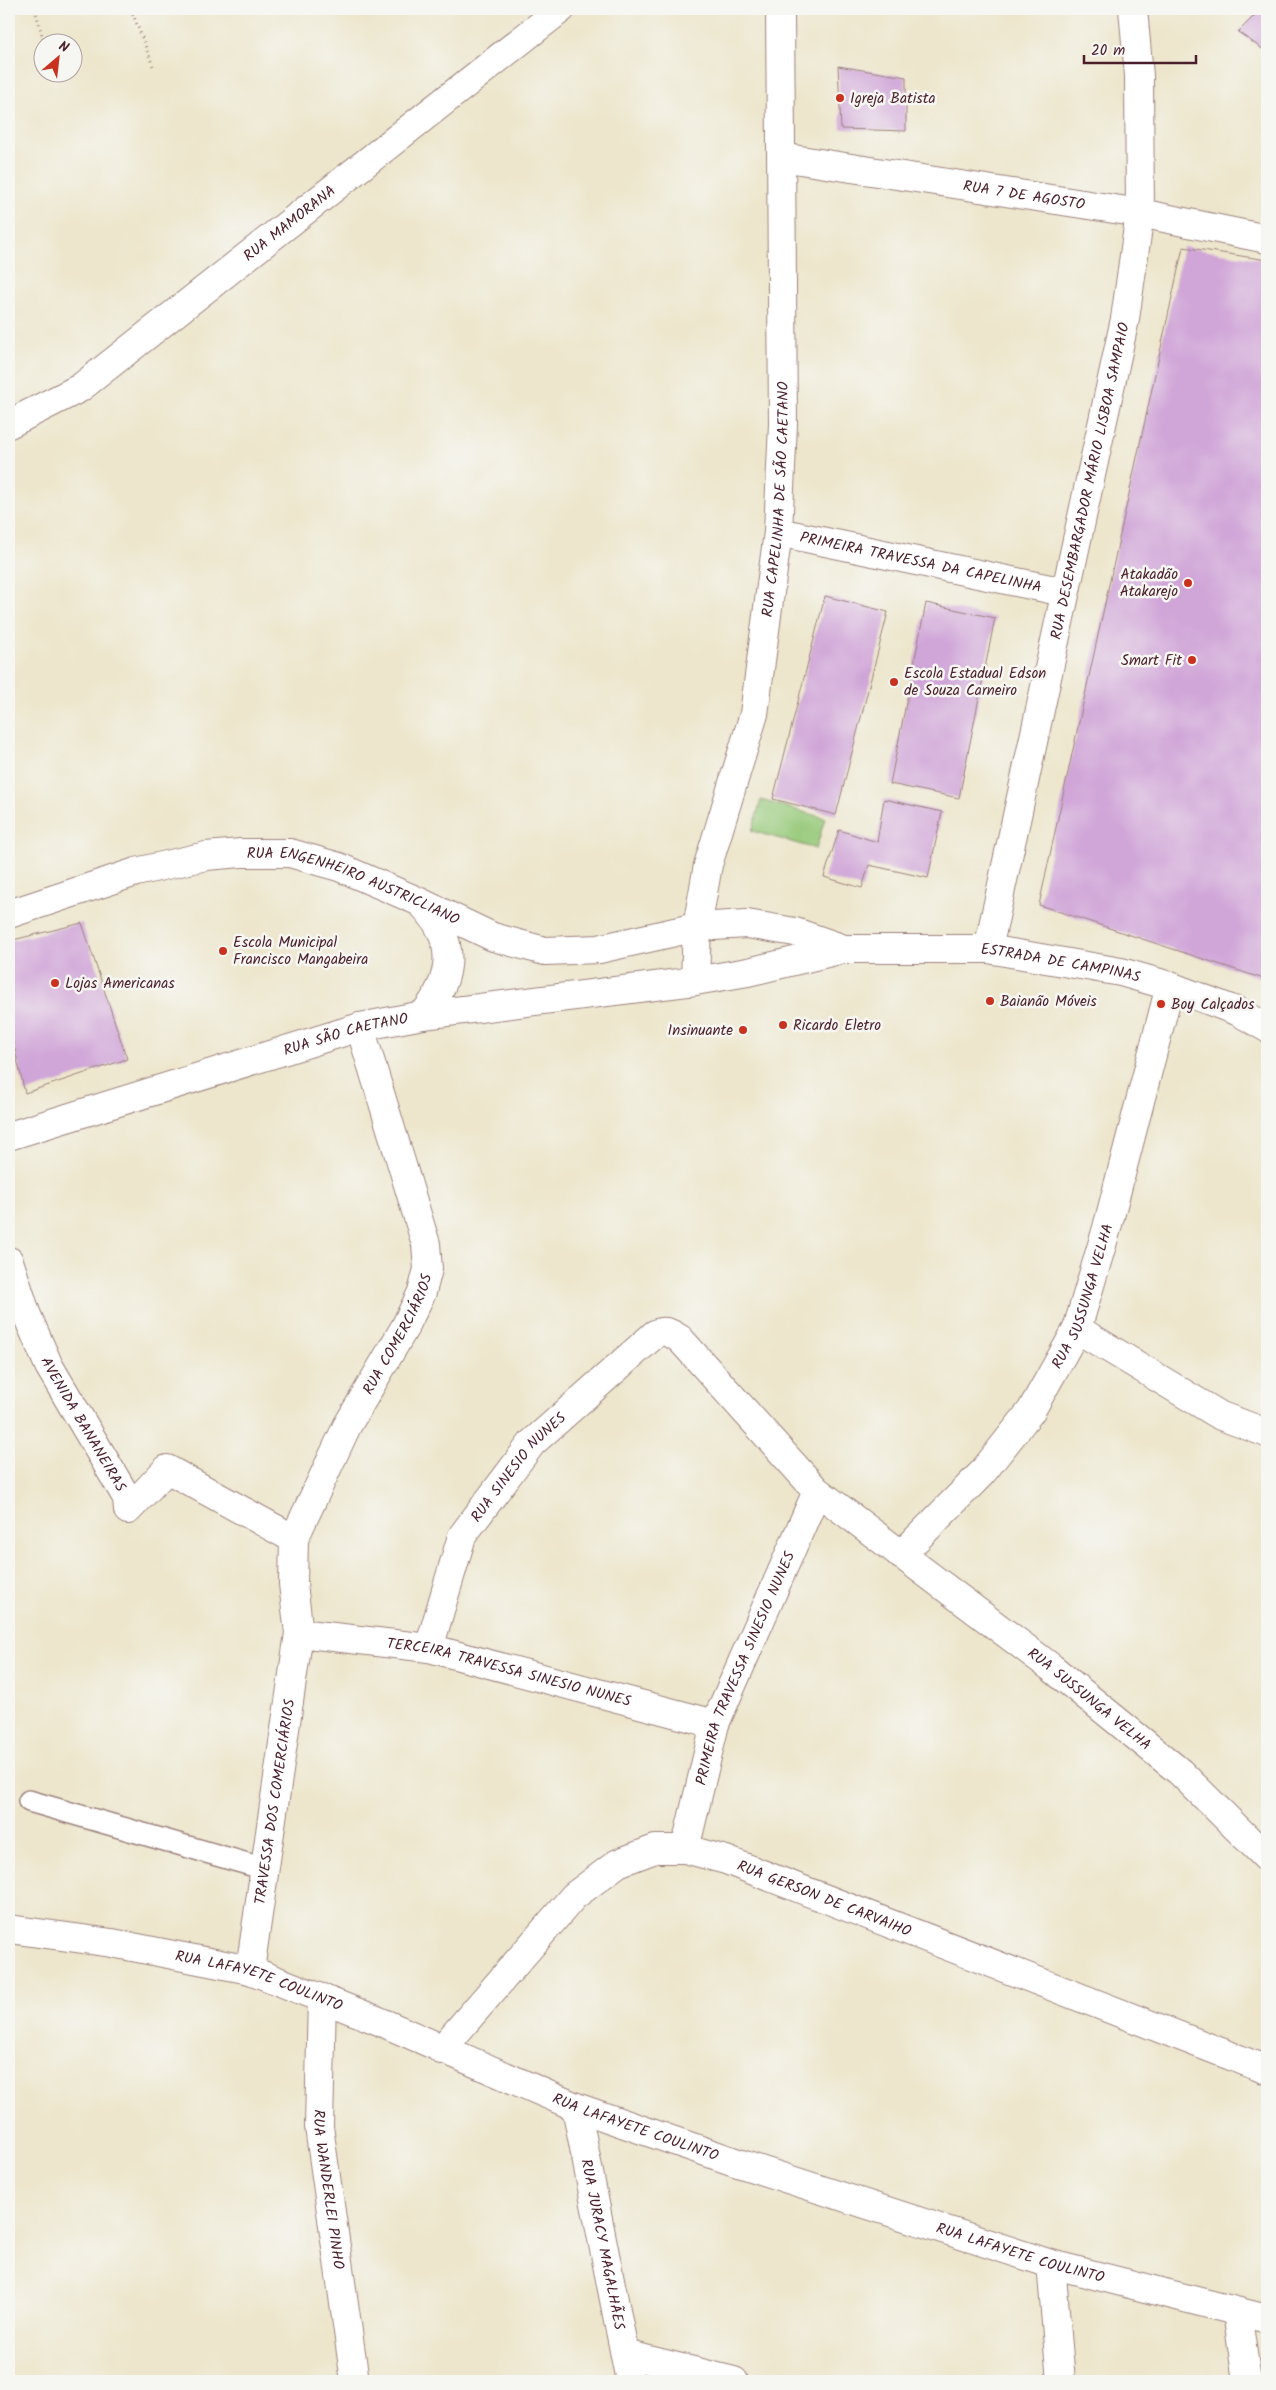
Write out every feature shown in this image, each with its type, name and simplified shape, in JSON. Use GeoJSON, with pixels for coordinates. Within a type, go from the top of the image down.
{"type":"FeatureCollection","features":[{"type":"Feature","properties":{"kind":"street","name":"RUA MAMORANA"},"geometry":{"type":"LineString","coordinates":[[9,424],[80,388],[561,9]]}},
{"type":"Feature","properties":{"kind":"street","name":"RUA CAPELINHA DE SÃO CAETANO"},"geometry":{"type":"LineString","coordinates":[[695,981],[697,927],[708,865],[754,714],[778,532],[783,424],[780,9]]}},
{"type":"Feature","properties":{"kind":"street","name":"RUA DESEMBARGADOR MÁRIO LISBOA SAMPAIO"},"geometry":{"type":"LineString","coordinates":[[988,949],[1064,592],[1125,319],[1140,213],[1139,76],[1133,9]]}},
{"type":"Feature","properties":{"kind":"street","name":"RUA 7 DE AGOSTO"},"geometry":{"type":"LineString","coordinates":[[781,156],[1140,213],[1267,239]]}},
{"type":"Feature","properties":{"kind":"street","name":"PRIMEIRA TRAVESSA DA CAPELINHA"},"geometry":{"type":"LineString","coordinates":[[778,532],[1064,592]]}},
{"type":"Feature","properties":{"kind":"street","name":"RUA ENGENHEIRO AUSTRICLIANO"},"geometry":{"type":"LineString","coordinates":[[9,914],[136,872],[206,856],[241,853],[290,854],[339,867],[420,902],[493,937],[545,951],[599,949],[697,927]]}},
{"type":"Feature","properties":{"kind":"street"},"geometry":{"type":"LineString","coordinates":[[420,902],[433,915],[442,931],[447,948],[448,967],[444,985],[424,1015]]}},
{"type":"Feature","properties":{"kind":"street","name":"ESTRADA DE CAMPINAS"},"geometry":{"type":"LineString","coordinates":[[697,927],[748,924],[795,932],[844,949]]}},
{"type":"Feature","properties":{"kind":"street","name":"ESTRADA DE CAMPINAS"},"geometry":{"type":"LineString","coordinates":[[695,981],[756,970],[844,949],[988,949],[1121,972],[1170,986],[1238,1012],[1267,1028]]}},
{"type":"Feature","properties":{"kind":"street","name":"RUA SÃO CAETANO"},"geometry":{"type":"LineString","coordinates":[[9,1136],[360,1027],[424,1015],[695,981]]}},
{"type":"Feature","properties":{"kind":"street","name":"RUA SUSSUNGA VELHA"},"geometry":{"type":"LineString","coordinates":[[901,1555],[982,1473],[1032,1411],[1076,1329],[1107,1228],[1170,986]]}},
{"type":"Feature","properties":{"kind":"street","name":"RUA COMERCIÁRIOS"},"geometry":{"type":"LineString","coordinates":[[299,1634],[293,1584],[294,1539],[347,1426],[405,1327],[422,1292],[428,1269],[426,1244],[360,1027]]}},
{"type":"Feature","properties":{"kind":"street","name":"AVENIDA BANANEIRAS"},"geometry":{"type":"LineString","coordinates":[[9,1261],[26,1313],[49,1366],[127,1498],[128,1510],[167,1469],[294,1539]]}},
{"type":"Feature","properties":{"kind":"street"},"geometry":{"type":"LineString","coordinates":[[1076,1329],[1221,1416],[1256,1429]]}},
{"type":"Feature","properties":{"kind":"street","name":"RUA SINESIO NUNES"},"geometry":{"type":"LineString","coordinates":[[429,1648],[462,1536],[532,1444],[655,1334],[661,1331],[670,1333]]}},
{"type":"Feature","properties":{"kind":"street","name":"RUA SUSSUNGA VELHA"},"geometry":{"type":"LineString","coordinates":[[670,1333],[680,1339],[817,1491],[1052,1668],[1180,1772],[1267,1858]]}},
{"type":"Feature","properties":{"kind":"street","name":"PRIMEIRA TRAVESSA SINESIO NUNES"},"geometry":{"type":"LineString","coordinates":[[685,1849],[715,1724],[817,1491]]}},
{"type":"Feature","properties":{"kind":"street","name":"TERCEIRA TRAVESSA SINESIO NUNES"},"geometry":{"type":"LineString","coordinates":[[299,1634],[429,1648],[715,1724]]}},
{"type":"Feature","properties":{"kind":"street","name":"TRAVESSA DOS COMERCIÁRIOS"},"geometry":{"type":"LineString","coordinates":[[250,1970],[299,1634]]}},
{"type":"Feature","properties":{"kind":"street","name":"RUA GERSON DE CARVAIHO"},"geometry":{"type":"LineString","coordinates":[[441,2050],[574,1896],[618,1863],[655,1849],[685,1849],[726,1860],[1267,2070]]}},
{"type":"Feature","properties":{"kind":"street","name":"RUA LAFAYETE COULINTO"},"geometry":{"type":"LineString","coordinates":[[9,1929],[112,1943],[250,1970],[322,1998],[576,2107],[735,2162],[1051,2264],[1267,2319]]}},
{"type":"Feature","properties":{"kind":"street","name":"RUA WANDERLEI PINHO"},"geometry":{"type":"LineString","coordinates":[[322,1998],[319,2127],[355,2381]]}},
{"type":"Feature","properties":{"kind":"street","name":"RUA JURACY MAGALHÃES"},"geometry":{"type":"LineString","coordinates":[[576,2107],[630,2381]]}},
{"type":"Feature","properties":{"kind":"street"},"geometry":{"type":"LineString","coordinates":[[1051,2264],[1062,2381]]}},
{"type":"Feature","properties":{"kind":"street"},"geometry":{"type":"LineString","coordinates":[[1237,2312],[1247,2381]]}},
{"type":"Feature","properties":{"kind":"street"},"geometry":{"type":"LineString","coordinates":[[625,2354],[734,2381]]}},
{"type":"Feature","properties":{"kind":"lane"},"geometry":{"type":"LineString","coordinates":[[29,1802],[265,1869]]}},
{"type":"Feature","properties":{"kind":"path"},"geometry":{"type":"LineString","coordinates":[[36,9],[42,32]]}},
{"type":"Feature","properties":{"kind":"path"},"geometry":{"type":"LineString","coordinates":[[131,9],[153,66]]}},
{"type":"Feature","properties":{"kind":"green space"},"geometry":{"type":"Polygon","coordinates":[[[761,800],[825,818],[816,849],[752,831],[761,800]]]}},
{"type":"Feature","properties":{"kind":"building"},"geometry":{"type":"Polygon","coordinates":[[[1261,9],[1267,9],[1267,52],[1238,32],[1261,9]]]}},
{"type":"Feature","properties":{"kind":"building"},"geometry":{"type":"Polygon","coordinates":[[[838,66],[906,77],[906,131],[841,129],[838,66]]]}},
{"type":"Feature","properties":{"kind":"building","name":"Atakadão Atakarejo"},"geometry":{"type":"Polygon","coordinates":[[[1183,247],[1267,260],[1267,980],[1039,905],[1183,247]]]}},
{"type":"Feature","properties":{"kind":"building"},"geometry":{"type":"Polygon","coordinates":[[[825,596],[888,612],[836,815],[773,799],[825,596]]]}},
{"type":"Feature","properties":{"kind":"building"},"geometry":{"type":"Polygon","coordinates":[[[926,603],[995,618],[959,798],[890,784],[926,603]]]}},
{"type":"Feature","properties":{"kind":"building"},"geometry":{"type":"Polygon","coordinates":[[[884,799],[942,812],[928,878],[869,865],[862,888],[824,877],[839,830],[877,842],[884,799]]]}},
{"type":"Feature","properties":{"kind":"building","name":"Lojas Americanas"},"geometry":{"type":"Polygon","coordinates":[[[82,923],[127,1059],[25,1093],[9,1025],[9,941],[82,923]]]}},
{"type":"Feature","properties":{"kind":"place","name":"Igreja Batista"},"geometry":{"type":"Point","coordinates":[840,98]}},
{"type":"Feature","properties":{"kind":"place","name":"Atakadão Atakarejo"},"geometry":{"type":"Point","coordinates":[1188,583]}},
{"type":"Feature","properties":{"kind":"place","name":"Smart Fit"},"geometry":{"type":"Point","coordinates":[1192,660]}},
{"type":"Feature","properties":{"kind":"place","name":"Escola Estadual Edson de Souza Carneiro"},"geometry":{"type":"Point","coordinates":[894,682]}},
{"type":"Feature","properties":{"kind":"place","name":"Escola Municipal Francisco Mangabeira"},"geometry":{"type":"Point","coordinates":[223,951]}},
{"type":"Feature","properties":{"kind":"place","name":"Lojas Americanas"},"geometry":{"type":"Point","coordinates":[55,983]}},
{"type":"Feature","properties":{"kind":"place","name":"Baianão Móveis"},"geometry":{"type":"Point","coordinates":[990,1001]}},
{"type":"Feature","properties":{"kind":"place","name":"Boy Calçados"},"geometry":{"type":"Point","coordinates":[1161,1004]}},
{"type":"Feature","properties":{"kind":"place","name":"Ricardo Eletro"},"geometry":{"type":"Point","coordinates":[783,1025]}},
{"type":"Feature","properties":{"kind":"place","name":"Insinuante"},"geometry":{"type":"Point","coordinates":[743,1030]}}]}
